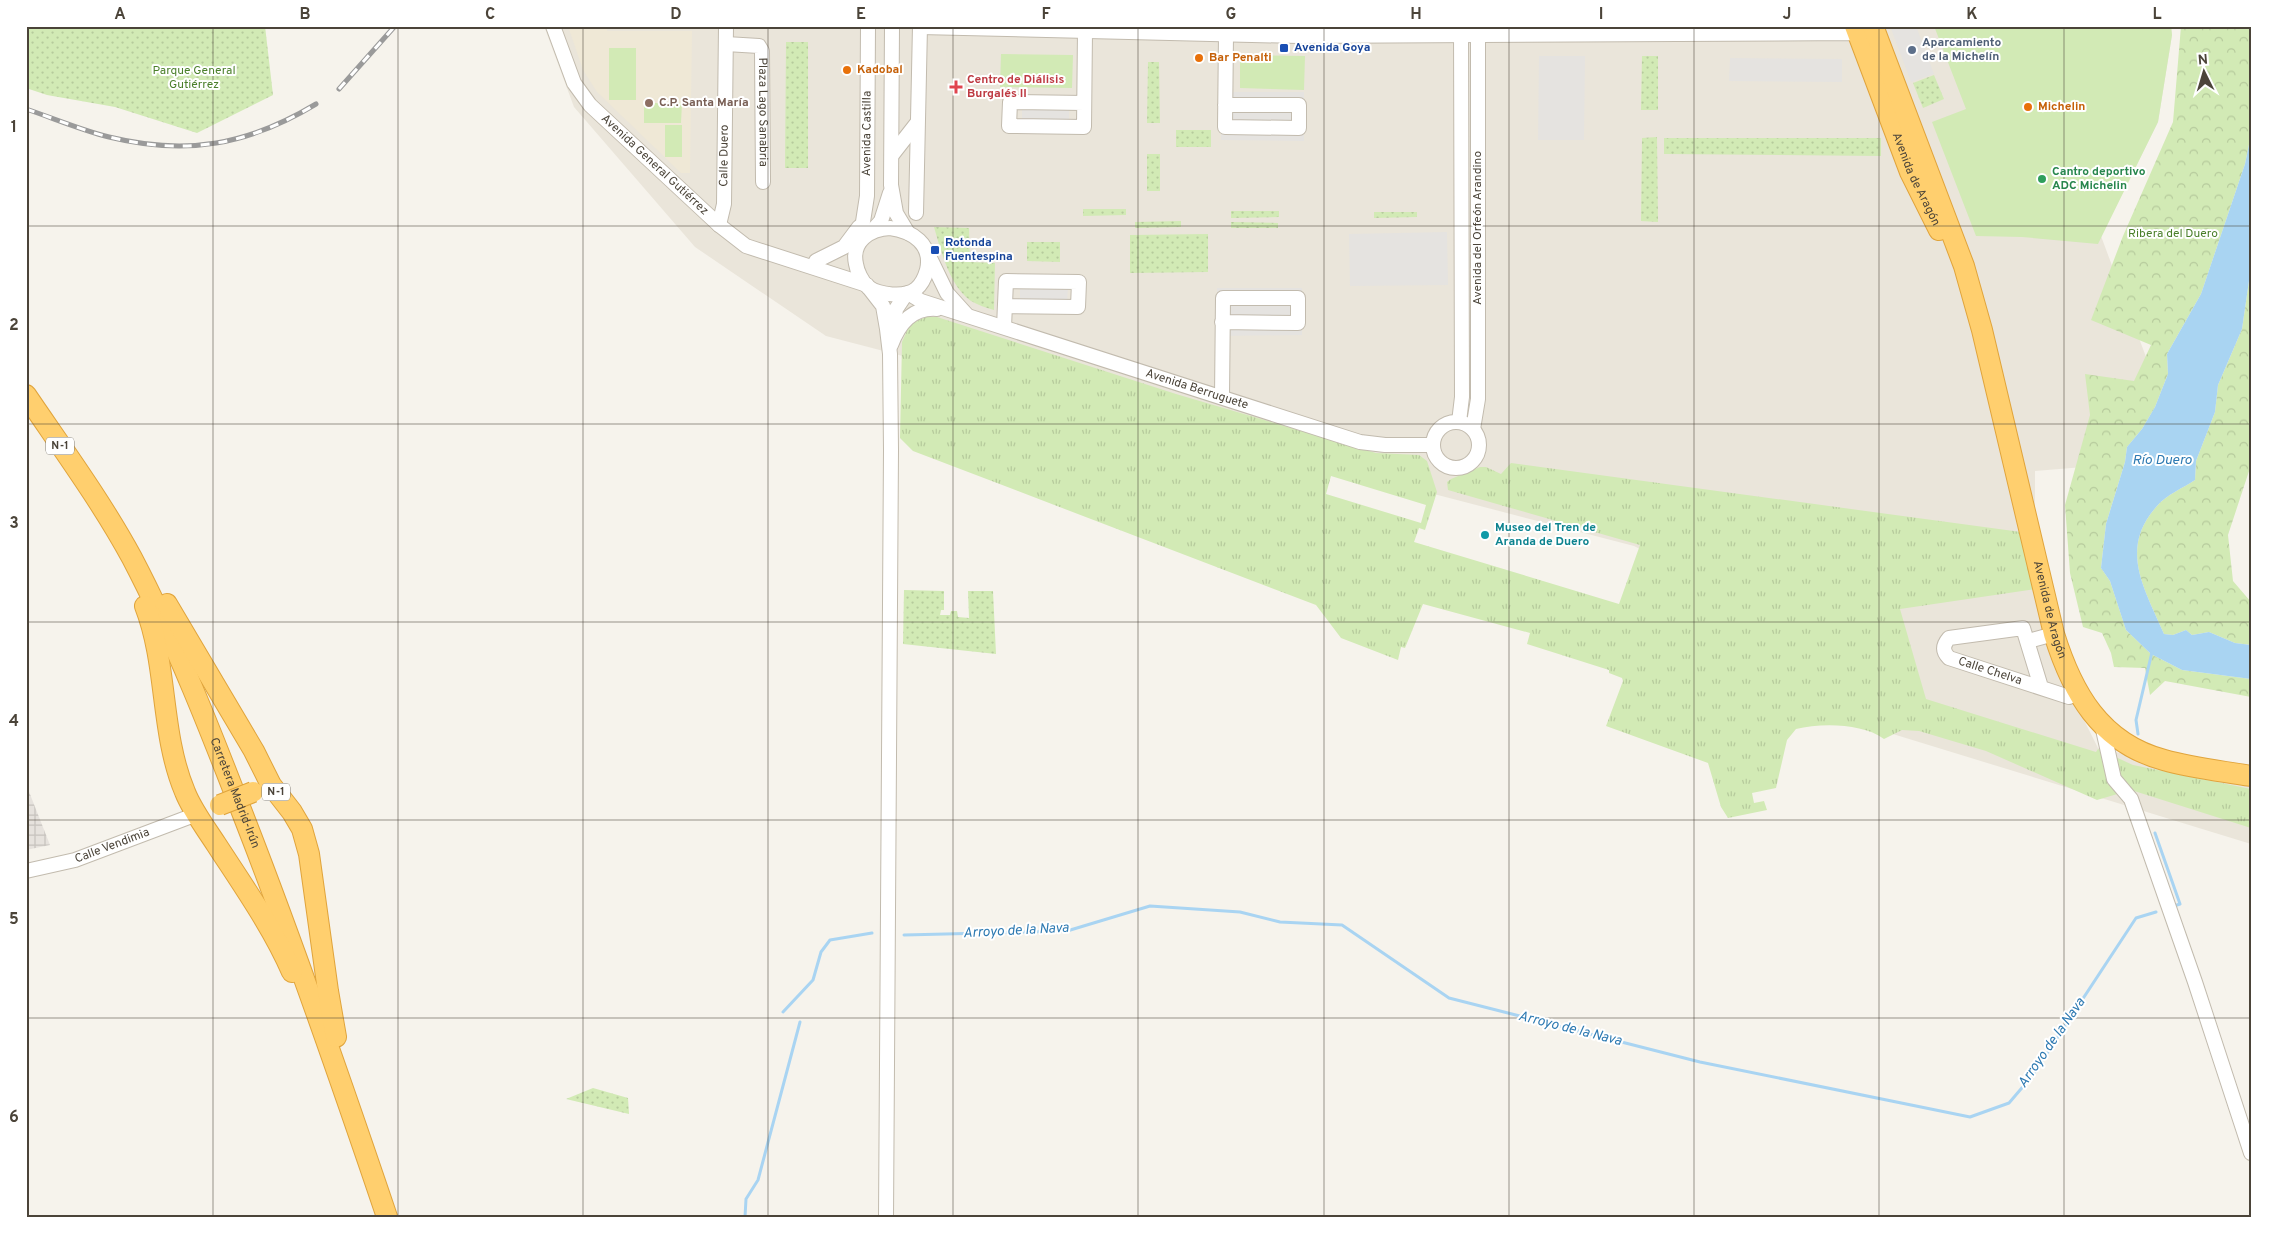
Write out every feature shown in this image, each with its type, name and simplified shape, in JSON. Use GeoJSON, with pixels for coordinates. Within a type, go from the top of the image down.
{"type":"FeatureCollection","features":[{"type":"Feature","properties":{"kind":"highway","name":"Avenida de Aragón"},"geometry":{"type":"LineString","coordinates":[[1862,29],[1894,82],[1964,266],[1982,330],[2054,634],[2068,675],[2080,697],[2102,725],[2135,749],[2163,760],[2251,776]]}},
{"type":"Feature","properties":{"kind":"highway","name":"Avenida de Aragón"},"geometry":{"type":"LineString","coordinates":[[1862,29],[1910,172],[1954,261],[1982,330]]}},
{"type":"Feature","properties":{"kind":"highway","name":"Carretera Madrid-Irún"},"geometry":{"type":"LineString","coordinates":[[26,395],[94,497],[130,556],[170,637],[226,772],[291,940],[387,1217]]}},
{"type":"Feature","properties":{"kind":"highway","name":"N-1"},"geometry":{"type":"LineString","coordinates":[[94,497],[137,552],[254,751],[262,789],[292,812],[302,829],[309,854],[328,991],[356,1125]]}},
{"type":"Feature","properties":{"kind":"highway","name":"N-1"},"geometry":{"type":"LineString","coordinates":[[94,497],[150,619],[160,668],[172,752],[185,794],[256,906],[290,969],[326,1062],[348,1100]]}},
{"type":"Feature","properties":{"kind":"highway"},"geometry":{"type":"LineString","coordinates":[[197,814],[262,789]]}},
{"type":"Feature","properties":{"kind":"street","name":"Avenida General Gutiérrez"},"geometry":{"type":"LineString","coordinates":[[554,26],[574,83],[590,105],[719,224],[746,246],[868,287]]}},
{"type":"Feature","properties":{"kind":"street","name":"Calle Duero"},"geometry":{"type":"LineString","coordinates":[[719,224],[724,204],[726,26]]}},
{"type":"Feature","properties":{"kind":"street","name":"Avenida Castilla"},"geometry":{"type":"LineString","coordinates":[[859,245],[868,225],[868,26]]}},
{"type":"Feature","properties":{"kind":"street","name":"Avenida Castilla"},"geometry":{"type":"LineString","coordinates":[[868,225],[881,220],[891,185],[892,26]]}},
{"type":"Feature","properties":{"kind":"street"},"geometry":{"type":"LineString","coordinates":[[916,214],[920,27],[1226,35],[1298,31],[1478,32],[1862,29]]}},
{"type":"Feature","properties":{"kind":"street"},"geometry":{"type":"LineString","coordinates":[[1084,103],[1010,102],[1009,126],[1084,127],[1085,31]]}},
{"type":"Feature","properties":{"kind":"street","name":"Avenida del Orfeón Arandino"},"geometry":{"type":"LineString","coordinates":[[1459,422],[1462,397],[1461,32]]}},
{"type":"Feature","properties":{"kind":"street","name":"Avenida del Orfeón Arandino"},"geometry":{"type":"LineString","coordinates":[[1473,429],[1478,399],[1478,32]]}},
{"type":"Feature","properties":{"kind":"street"},"geometry":{"type":"LineString","coordinates":[[1226,35],[1225,128],[1299,128],[1299,105],[1226,105]]}},
{"type":"Feature","properties":{"kind":"street","name":"Plaza Lago Sanabria"},"geometry":{"type":"LineString","coordinates":[[726,44],[753,44],[759,46],[762,51],[762,182]]}},
{"type":"Feature","properties":{"kind":"street","name":"Avenida Castilla"},"geometry":{"type":"LineString","coordinates":[[892,155],[917,123]]}},
{"type":"Feature","properties":{"kind":"street","name":"Avenida Castilla"},"geometry":{"type":"LineString","coordinates":[[891,185],[896,213],[908,233]]}},
{"type":"Feature","properties":{"kind":"street","name":"Avenida General Gutiérrez"},"geometry":{"type":"LineString","coordinates":[[816,261],[844,247],[868,225]]}},
{"type":"Feature","properties":{"kind":"street"},"geometry":{"type":"LineString","coordinates":[[868,225],[908,233],[921,242],[927,254],[928,265],[924,278],[916,289],[907,293],[885,293],[868,287]]}},
{"type":"Feature","properties":{"kind":"street","name":"Avenida General Gutiérrez"},"geometry":{"type":"LineString","coordinates":[[798,262],[834,258],[859,245]]}},
{"type":"Feature","properties":{"kind":"street"},"geometry":{"type":"LineString","coordinates":[[859,245],[855,262],[868,287],[883,306],[891,350]]}},
{"type":"Feature","properties":{"kind":"street","name":"Avenida Berruguete"},"geometry":{"type":"LineString","coordinates":[[927,254],[947,293],[966,314]]}},
{"type":"Feature","properties":{"kind":"street"},"geometry":{"type":"LineString","coordinates":[[1004,327],[1006,281],[1079,282],[1078,307],[1005,306]]}},
{"type":"Feature","properties":{"kind":"street"},"geometry":{"type":"LineString","coordinates":[[886,1217],[891,350],[896,309],[907,293]]}},
{"type":"Feature","properties":{"kind":"street","name":"Avenida Berruguete"},"geometry":{"type":"LineString","coordinates":[[907,293],[921,301],[1360,442],[1384,445],[1432,446]]}},
{"type":"Feature","properties":{"kind":"street"},"geometry":{"type":"LineString","coordinates":[[1222,322],[1298,323],[1298,298],[1223,298],[1222,322],[1222,397]]}},
{"type":"Feature","properties":{"kind":"street"},"geometry":{"type":"LineString","coordinates":[[891,350],[897,330],[912,314],[931,308],[946,309]]}},
{"type":"Feature","properties":{"kind":"street"},"geometry":{"type":"LineString","coordinates":[[1459,422],[1473,429],[1478,438],[1479,448],[1476,457],[1468,466],[1456,469],[1444,466],[1436,457],[1432,446],[1434,436],[1440,428],[1449,423],[1459,422]]}},
{"type":"Feature","properties":{"kind":"street","name":"Calle Chelva"},"geometry":{"type":"LineString","coordinates":[[2042,687],[2023,628],[1949,638],[1944,643],[1944,649],[1950,658],[2069,697]]}},
{"type":"Feature","properties":{"kind":"street"},"geometry":{"type":"LineString","coordinates":[[2028,641],[2054,634]]}},
{"type":"Feature","properties":{"kind":"street"},"geometry":{"type":"LineString","coordinates":[[2102,725],[2114,780],[2131,799],[2195,982],[2251,1153]]}},
{"type":"Feature","properties":{"kind":"street","name":"Calle Vendimia"},"geometry":{"type":"LineString","coordinates":[[26,871],[75,860],[197,814]]}},
{"type":"Feature","properties":{"kind":"shaded area"},"geometry":{"type":"Polygon","coordinates":[[[544,26],[2171,26],[2172,35],[2158,122],[2101,236],[2149,365],[2108,465],[2035,471],[2035,589],[2052,656],[2098,748],[2251,783],[2251,844],[1844,719],[1701,580],[1634,546],[826,336],[695,247],[574,107],[544,26]]]}},
{"type":"Feature","properties":{"kind":"shaded area","name":"C.P. Santa María"},"geometry":{"type":"Polygon","coordinates":[[[568,26],[607,26],[607,31],[692,31],[690,173],[681,173],[597,92],[583,70],[568,26]]]}},
{"type":"Feature","properties":{"kind":"shaded area","name":"Aparcamiento de la Michelín"},"geometry":{"type":"Polygon","coordinates":[[[1890,26],[1916,26],[1934,74],[1911,82],[1890,26]]]}},
{"type":"Feature","properties":{"kind":"shaded area"},"geometry":{"type":"Polygon","coordinates":[[[1539,56],[1585,56],[1584,140],[1538,140],[1539,56]]]}},
{"type":"Feature","properties":{"kind":"shaded area"},"geometry":{"type":"Polygon","coordinates":[[[1730,58],[1842,59],[1842,82],[1729,81],[1730,58]]]}},
{"type":"Feature","properties":{"kind":"shaded area"},"geometry":{"type":"Polygon","coordinates":[[[1222,92],[1304,92],[1304,141],[1221,140],[1222,92]]]}},
{"type":"Feature","properties":{"kind":"shaded area"},"geometry":{"type":"Polygon","coordinates":[[[1022,107],[1069,108],[1069,123],[1022,122],[1022,107]]]}},
{"type":"Feature","properties":{"kind":"shaded area"},"geometry":{"type":"Polygon","coordinates":[[[1447,232],[1448,285],[1350,286],[1349,234],[1447,232]]]}},
{"type":"Feature","properties":{"kind":"shaded area"},"geometry":{"type":"Polygon","coordinates":[[[1020,286],[1068,287],[1067,302],[1020,301],[1020,286]]]}},
{"type":"Feature","properties":{"kind":"shaded area"},"geometry":{"type":"Polygon","coordinates":[[[1217,288],[1302,288],[1302,335],[1217,336],[1217,288]]]}},
{"type":"Feature","properties":{"kind":"shaded area"},"geometry":{"type":"Polygon","coordinates":[[[26,784],[50,845],[26,850],[26,784]]]}},
{"type":"Feature","properties":{"kind":"green space","name":"Parque General Gutiérrez"},"geometry":{"type":"Polygon","coordinates":[[[26,26],[265,26],[273,95],[197,133],[115,107],[47,95],[26,88],[26,26]]]}},
{"type":"Feature","properties":{"kind":"green space","name":"Cantro deportivo ADC Michelin"},"geometry":{"type":"Polygon","coordinates":[[[1934,26],[2171,26],[2172,35],[2158,122],[2098,244],[2022,237],[1976,236],[1932,122],[1966,109],[1934,26]]]}},
{"type":"Feature","properties":{"kind":"green space","name":"Ribera del Duero"},"geometry":{"type":"Polygon","coordinates":[[[2181,26],[2251,26],[2251,135],[2245,164],[2201,294],[2167,354],[2168,374],[2155,407],[2142,429],[2127,447],[2125,462],[2106,524],[2101,568],[2110,581],[2126,630],[2151,654],[2182,670],[2251,679],[2251,697],[2165,681],[2150,695],[2145,668],[2114,667],[2111,653],[2102,633],[2083,627],[2070,573],[2065,505],[2090,415],[2085,374],[2134,381],[2151,345],[2091,320],[2123,236],[2173,122],[2181,26]]]}},
{"type":"Feature","properties":{"kind":"green space"},"geometry":{"type":"Polygon","coordinates":[[[786,42],[808,42],[808,168],[785,168],[786,42]]]}},
{"type":"Feature","properties":{"kind":"green space"},"geometry":{"type":"Polygon","coordinates":[[[609,48],[636,48],[636,100],[609,100],[609,48]]]}},
{"type":"Feature","properties":{"kind":"green space"},"geometry":{"type":"Polygon","coordinates":[[[1001,54],[1073,55],[1072,88],[1000,87],[1001,54]]]}},
{"type":"Feature","properties":{"kind":"green space"},"geometry":{"type":"Polygon","coordinates":[[[1240,55],[1305,56],[1304,90],[1240,88],[1240,55]]]}},
{"type":"Feature","properties":{"kind":"green space"},"geometry":{"type":"Polygon","coordinates":[[[1642,56],[1658,56],[1658,110],[1641,110],[1642,56]]]}},
{"type":"Feature","properties":{"kind":"green space"},"geometry":{"type":"Polygon","coordinates":[[[1148,62],[1159,62],[1160,123],[1147,123],[1148,62]]]}},
{"type":"Feature","properties":{"kind":"green space"},"geometry":{"type":"Polygon","coordinates":[[[1934,75],[1944,99],[1923,108],[1913,83],[1934,75]]]}},
{"type":"Feature","properties":{"kind":"green space"},"geometry":{"type":"Polygon","coordinates":[[[644,103],[682,103],[681,123],[644,123],[644,103]]]}},
{"type":"Feature","properties":{"kind":"green space"},"geometry":{"type":"Polygon","coordinates":[[[665,125],[682,125],[682,157],[665,157],[665,125]]]}},
{"type":"Feature","properties":{"kind":"green space"},"geometry":{"type":"Polygon","coordinates":[[[1176,130],[1211,130],[1211,147],[1176,147],[1176,130]]]}},
{"type":"Feature","properties":{"kind":"green space"},"geometry":{"type":"Polygon","coordinates":[[[1657,137],[1658,222],[1641,221],[1642,138],[1657,137]]]}},
{"type":"Feature","properties":{"kind":"green space"},"geometry":{"type":"Polygon","coordinates":[[[1664,138],[1881,138],[1881,156],[1664,154],[1664,138]]]}},
{"type":"Feature","properties":{"kind":"green space"},"geometry":{"type":"Polygon","coordinates":[[[1147,154],[1160,154],[1160,191],[1147,191],[1147,154]]]}},
{"type":"Feature","properties":{"kind":"green space"},"geometry":{"type":"Polygon","coordinates":[[[1083,209],[1126,209],[1126,215],[1083,216],[1083,209]]]}},
{"type":"Feature","properties":{"kind":"green space"},"geometry":{"type":"Polygon","coordinates":[[[1231,211],[1279,211],[1279,217],[1231,218],[1231,211]]]}},
{"type":"Feature","properties":{"kind":"green space"},"geometry":{"type":"Polygon","coordinates":[[[1374,212],[1417,212],[1417,217],[1374,218],[1374,212]]]}},
{"type":"Feature","properties":{"kind":"green space"},"geometry":{"type":"Polygon","coordinates":[[[1181,221],[1181,227],[1135,228],[1135,222],[1181,221]]]}},
{"type":"Feature","properties":{"kind":"green space"},"geometry":{"type":"Polygon","coordinates":[[[1231,222],[1278,223],[1278,228],[1231,228],[1231,222]]]}},
{"type":"Feature","properties":{"kind":"green space"},"geometry":{"type":"Polygon","coordinates":[[[934,227],[969,228],[970,262],[995,263],[994,310],[971,301],[957,287],[947,268],[934,227]]]}},
{"type":"Feature","properties":{"kind":"green space"},"geometry":{"type":"Polygon","coordinates":[[[1208,234],[1208,272],[1130,273],[1130,235],[1208,234]]]}},
{"type":"Feature","properties":{"kind":"green space"},"geometry":{"type":"Polygon","coordinates":[[[1027,242],[1060,242],[1060,262],[1027,261],[1027,242]]]}},
{"type":"Feature","properties":{"kind":"green space"},"geometry":{"type":"Polygon","coordinates":[[[2251,267],[2251,465],[2228,535],[2233,581],[2251,602],[2251,645],[2235,643],[2209,632],[2192,635],[2186,630],[2173,635],[2164,634],[2143,585],[2137,554],[2139,538],[2145,522],[2157,506],[2170,495],[2195,480],[2196,461],[2215,412],[2218,385],[2242,329],[2251,267]]]}},
{"type":"Feature","properties":{"kind":"green space"},"geometry":{"type":"Polygon","coordinates":[[[926,317],[937,317],[1176,394],[1376,453],[1419,455],[1427,461],[1437,492],[1425,530],[1419,528],[1414,542],[1619,604],[1640,545],[1448,490],[1447,482],[1480,467],[1486,467],[1501,474],[1511,463],[2021,532],[2035,589],[1900,609],[1926,699],[2096,752],[2098,749],[2133,765],[2251,789],[2251,828],[2131,790],[2097,800],[1986,751],[1919,731],[1902,730],[1884,739],[1853,727],[1829,725],[1796,729],[1787,740],[1776,788],[1752,793],[1754,803],[1764,801],[1767,810],[1728,818],[1721,807],[1708,763],[1606,726],[1623,681],[1622,678],[1609,673],[1609,670],[1527,644],[1530,633],[1423,604],[1405,648],[1401,647],[1398,660],[1341,638],[1316,605],[913,451],[900,438],[902,342],[910,324],[926,317]],[[1331,476],[1326,494],[1421,523],[1426,505],[1331,476]]]}},
{"type":"Feature","properties":{"kind":"green space"},"geometry":{"type":"Polygon","coordinates":[[[904,590],[944,591],[944,610],[941,610],[940,615],[950,615],[951,611],[957,611],[958,617],[969,618],[968,591],[993,591],[996,654],[903,644],[904,590]]]}},
{"type":"Feature","properties":{"kind":"green space"},"geometry":{"type":"Polygon","coordinates":[[[593,1088],[628,1098],[629,1114],[566,1099],[593,1088]]]}},
{"type":"Feature","properties":{"kind":"water","name":"Río Duero"},"geometry":{"type":"Polygon","coordinates":[[[2251,135],[2251,267],[2242,329],[2218,385],[2215,412],[2196,461],[2195,480],[2170,495],[2157,506],[2145,522],[2139,538],[2137,554],[2143,585],[2164,634],[2173,635],[2186,630],[2192,635],[2209,632],[2235,643],[2251,645],[2251,679],[2182,670],[2151,654],[2126,630],[2110,581],[2101,568],[2106,524],[2125,462],[2127,447],[2142,429],[2155,407],[2168,374],[2167,354],[2201,294],[2245,164],[2251,135]]]}},
{"type":"Feature","properties":{"kind":"waterway","name":"Arroyo de la Nava"},"geometry":{"type":"LineString","coordinates":[[2138,734],[2136,720],[2152,652]]}},
{"type":"Feature","properties":{"kind":"waterway","name":"Arroyo de la Nava"},"geometry":{"type":"LineString","coordinates":[[2155,833],[2180,904],[2174,906]]}},
{"type":"Feature","properties":{"kind":"waterway","name":"Arroyo de la Nava"},"geometry":{"type":"LineString","coordinates":[[904,935],[1067,931],[1150,906],[1240,912],[1280,922],[1342,925],[1449,998],[1700,1062],[1970,1117],[2009,1103],[2032,1076],[2136,918],[2156,912]]}},
{"type":"Feature","properties":{"kind":"waterway","name":"Arroyo de la Nava"},"geometry":{"type":"LineString","coordinates":[[783,1012],[813,980],[821,952],[830,940],[872,933]]}},
{"type":"Feature","properties":{"kind":"waterway","name":"Arroyo de la Nava"},"geometry":{"type":"LineString","coordinates":[[745,1217],[746,1199],[758,1180],[800,1022]]}},
{"type":"Feature","properties":{"kind":"railway"},"geometry":{"type":"LineString","coordinates":[[339,89],[395,26]]}},
{"type":"Feature","properties":{"kind":"railway"},"geometry":{"type":"LineString","coordinates":[[26,109],[109,137],[165,146],[191,146],[216,143],[266,129],[316,104]]}},
{"type":"Feature","properties":{"kind":"place","name":"Avenida Goya"},"geometry":{"type":"Point","coordinates":[1284,48]}},
{"type":"Feature","properties":{"kind":"place","name":"Aparcamiento de la Michelín"},"geometry":{"type":"Point","coordinates":[1912,50]}},
{"type":"Feature","properties":{"kind":"place","name":"Bar Penalti"},"geometry":{"type":"Point","coordinates":[1199,58]}},
{"type":"Feature","properties":{"kind":"place","name":"Kadobal"},"geometry":{"type":"Point","coordinates":[847,70]}},
{"type":"Feature","properties":{"kind":"place","name":"Centro de Diálisis Burgalés II"},"geometry":{"type":"Point","coordinates":[956,87]}},
{"type":"Feature","properties":{"kind":"place","name":"C.P. Santa María"},"geometry":{"type":"Point","coordinates":[649,103]}},
{"type":"Feature","properties":{"kind":"place","name":"Michelin"},"geometry":{"type":"Point","coordinates":[2028,107]}},
{"type":"Feature","properties":{"kind":"place","name":"Cantro deportivo ADC Michelin"},"geometry":{"type":"Point","coordinates":[2042,179]}},
{"type":"Feature","properties":{"kind":"place","name":"Rotonda Fuentespina"},"geometry":{"type":"Point","coordinates":[935,250]}},
{"type":"Feature","properties":{"kind":"place","name":"Museo del Tren de Aranda de Duero"},"geometry":{"type":"Point","coordinates":[1485,535]}}]}
